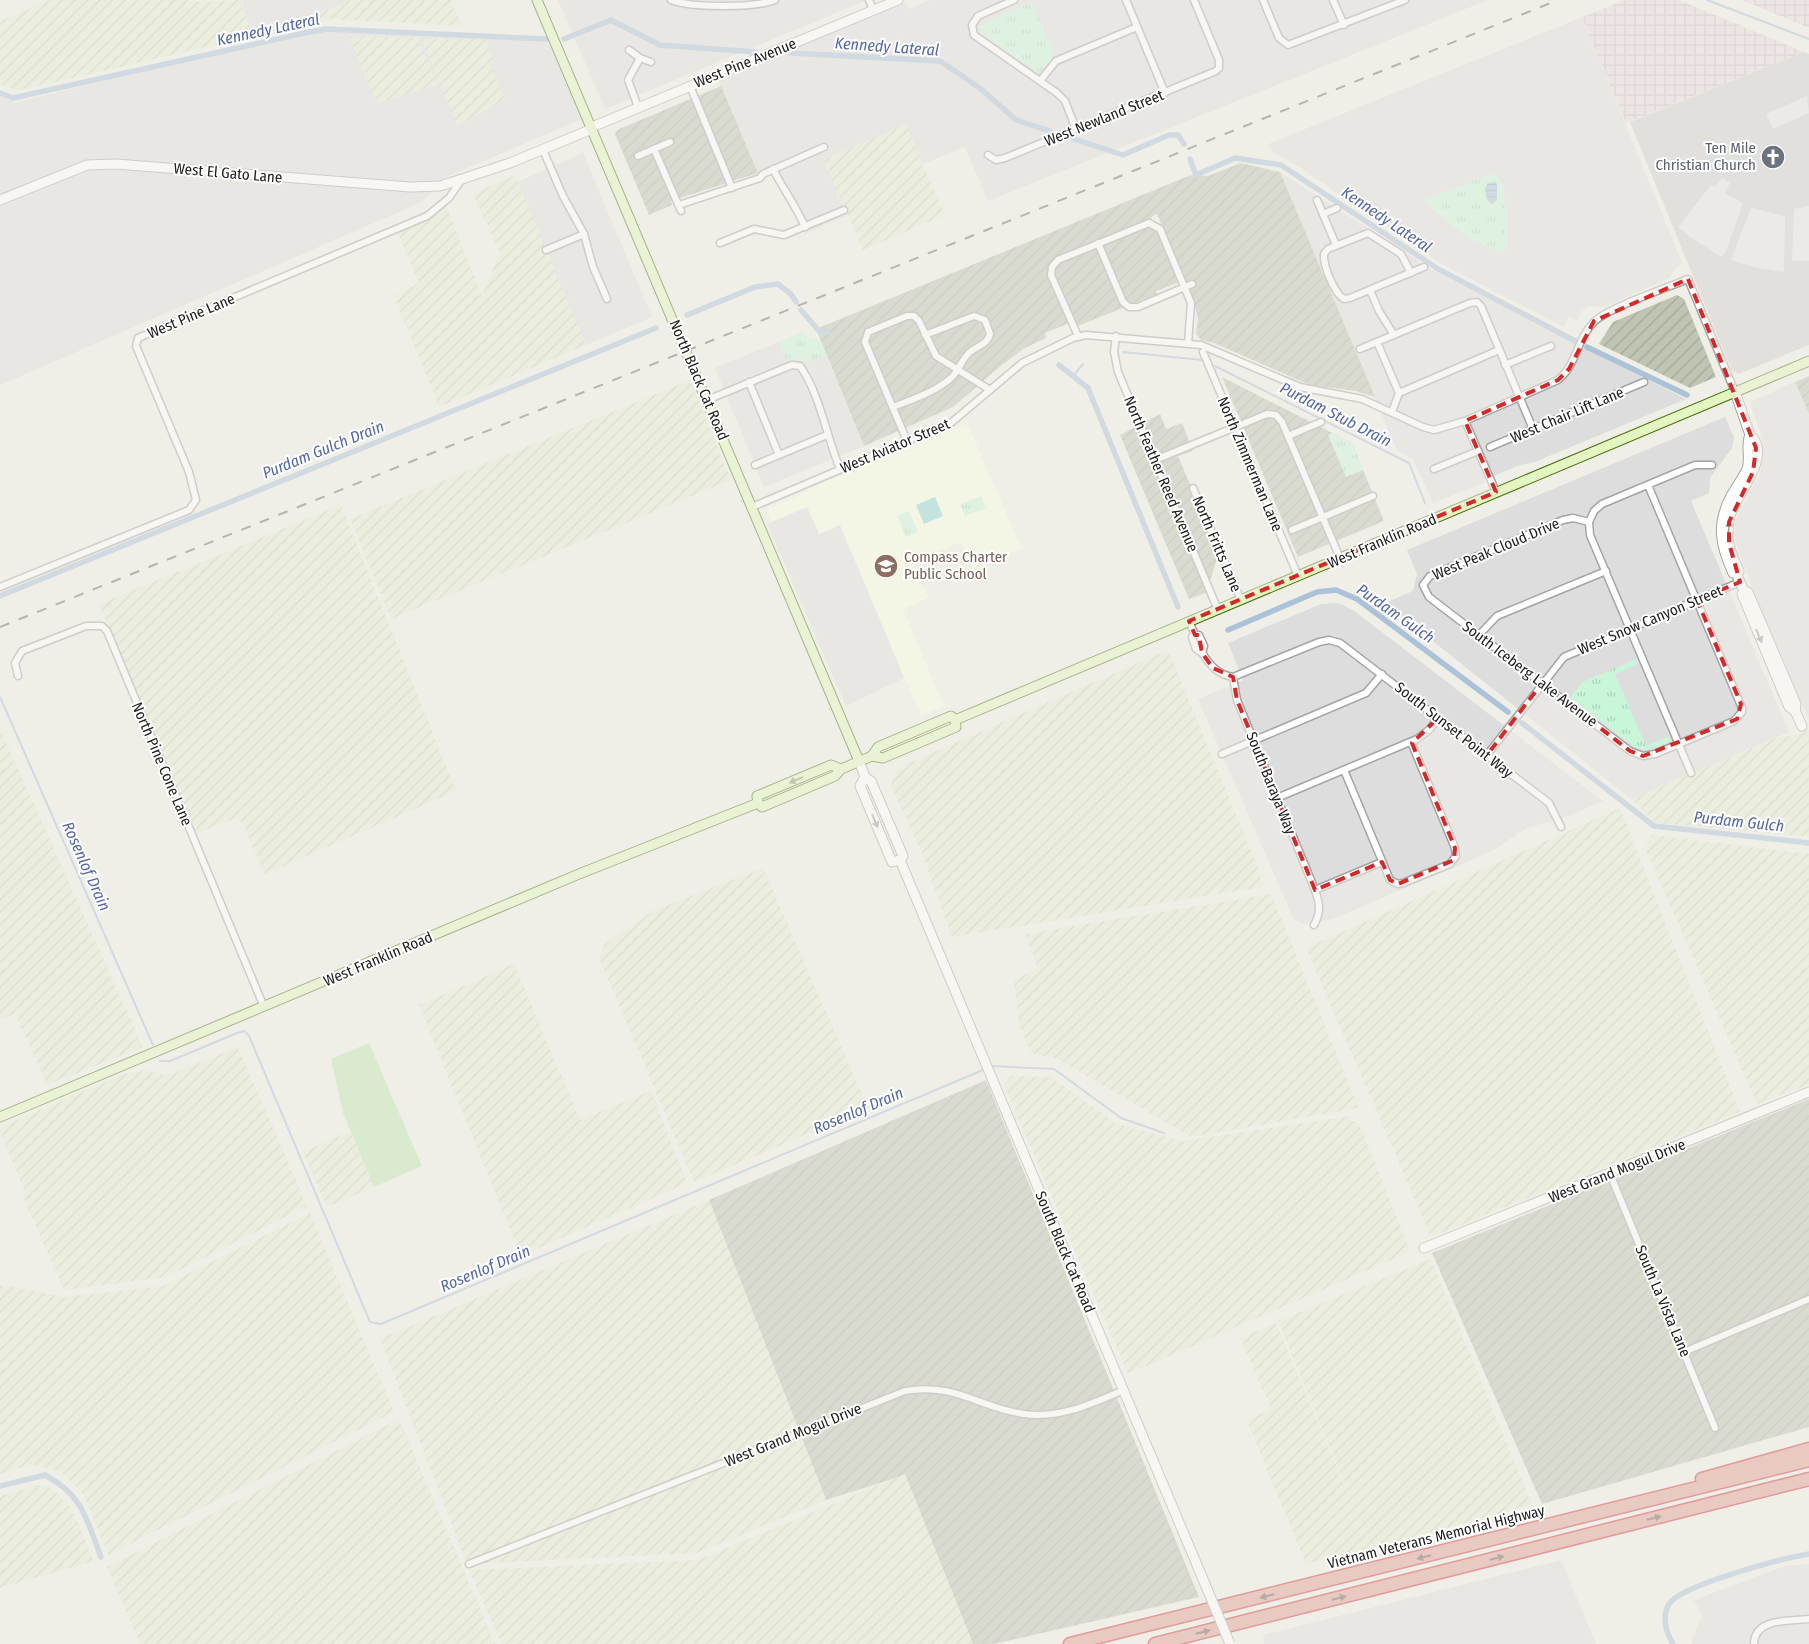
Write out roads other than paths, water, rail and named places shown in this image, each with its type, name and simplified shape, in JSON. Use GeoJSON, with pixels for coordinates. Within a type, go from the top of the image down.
{"type":"FeatureCollection","features":[{"type":"Feature","properties":{"kind":"highway"},"geometry":{"type":"LineString","coordinates":[[1506,1537],[1809,1449]]}},
{"type":"Feature","properties":{"kind":"highway","name":"Vietnam Veterans Memorial Highway"},"geometry":{"type":"LineString","coordinates":[[1070,1644],[1506,1537],[1809,1460]]}},
{"type":"Feature","properties":{"kind":"highway"},"geometry":{"type":"LineString","coordinates":[[1155,1644],[1809,1479]]}},
{"type":"Feature","properties":{"kind":"main road","name":"North Black Cat Road"},"geometry":{"type":"LineString","coordinates":[[537,0],[859,761]]}},
{"type":"Feature","properties":{"kind":"main road","name":"West Franklin Road"},"geometry":{"type":"LineString","coordinates":[[0,1117],[579,874],[758,803],[757,796],[831,765],[841,769],[872,756],[878,746],[951,716],[955,720],[1809,361]]}},
{"type":"Feature","properties":{"kind":"street"},"geometry":{"type":"LineString","coordinates":[[671,0],[694,4],[753,6],[775,0]]}},
{"type":"Feature","properties":{"kind":"street"},"geometry":{"type":"LineString","coordinates":[[869,0],[873,10]]}},
{"type":"Feature","properties":{"kind":"street","name":"West Pine Avenue"},"geometry":{"type":"LineString","coordinates":[[592,128],[638,107],[898,0]]}},
{"type":"Feature","properties":{"kind":"street"},"geometry":{"type":"LineString","coordinates":[[1126,0],[1165,93]]}},
{"type":"Feature","properties":{"kind":"street","name":"West Newland Street"},"geometry":{"type":"LineString","coordinates":[[988,156],[996,160],[1005,158],[1213,74],[1219,68],[1219,60],[1194,0]]}},
{"type":"Feature","properties":{"kind":"street"},"geometry":{"type":"LineString","coordinates":[[1263,0],[1279,38],[1284,44],[1293,45],[1405,0]]}},
{"type":"Feature","properties":{"kind":"street"},"geometry":{"type":"LineString","coordinates":[[1333,0],[1344,25]]}},
{"type":"Feature","properties":{"kind":"street"},"geometry":{"type":"LineString","coordinates":[[1011,1],[978,16],[972,25],[974,34],[1062,97],[1076,129]]}},
{"type":"Feature","properties":{"kind":"street"},"geometry":{"type":"LineString","coordinates":[[1040,81],[1051,66],[1062,58],[1137,27]]}},
{"type":"Feature","properties":{"kind":"street"},"geometry":{"type":"LineString","coordinates":[[628,50],[640,58],[651,62]]}},
{"type":"Feature","properties":{"kind":"street"},"geometry":{"type":"LineString","coordinates":[[638,107],[628,80],[640,58]]}},
{"type":"Feature","properties":{"kind":"street"},"geometry":{"type":"LineString","coordinates":[[690,86],[732,188]]}},
{"type":"Feature","properties":{"kind":"street"},"geometry":{"type":"LineString","coordinates":[[462,179],[543,150],[592,128]]}},
{"type":"Feature","properties":{"kind":"street"},"geometry":{"type":"LineString","coordinates":[[638,156],[670,142]]}},
{"type":"Feature","properties":{"kind":"street"},"geometry":{"type":"LineString","coordinates":[[654,149],[680,208],[760,178],[763,174],[824,146]]}},
{"type":"Feature","properties":{"kind":"street"},"geometry":{"type":"LineString","coordinates":[[543,150],[563,196],[584,234],[593,267],[606,299]]}},
{"type":"Feature","properties":{"kind":"street","name":"West El Gato Lane"},"geometry":{"type":"LineString","coordinates":[[0,200],[69,171],[96,164],[410,187],[440,186],[462,179]]}},
{"type":"Feature","properties":{"kind":"street"},"geometry":{"type":"LineString","coordinates":[[774,169],[786,195],[796,207],[804,226]]}},
{"type":"Feature","properties":{"kind":"street","name":"West Pine Lane"},"geometry":{"type":"LineString","coordinates":[[0,587],[189,510],[195,505],[196,500],[189,472],[136,346],[138,338],[427,216],[449,198],[462,179]]}},
{"type":"Feature","properties":{"kind":"street"},"geometry":{"type":"LineString","coordinates":[[1317,200],[1336,245]]}},
{"type":"Feature","properties":{"kind":"street"},"geometry":{"type":"LineString","coordinates":[[1323,214],[1337,208]]}},
{"type":"Feature","properties":{"kind":"street"},"geometry":{"type":"LineString","coordinates":[[720,242],[754,229],[784,235],[844,210]]}},
{"type":"Feature","properties":{"kind":"street"},"geometry":{"type":"LineString","coordinates":[[1188,343],[1192,310],[1160,229],[1153,223],[1144,224],[1058,260],[1052,267],[1051,275],[1078,336],[1094,334],[1116,336],[1188,343],[1213,349],[1300,387],[1362,398],[1423,427],[1434,430],[1465,421],[1564,375],[1594,321],[1610,312],[1688,279],[1735,392],[1750,435],[1754,439],[1756,448],[1753,472],[1731,511],[1728,533],[1731,552],[1739,571],[1738,578],[1744,591],[1742,594],[1789,707],[1795,710],[1802,726]]}},
{"type":"Feature","properties":{"kind":"street"},"geometry":{"type":"LineString","coordinates":[[1411,273],[1401,254],[1368,233],[1336,245],[1324,254],[1324,261],[1338,294],[1344,299],[1370,290],[1411,273],[1424,267]]}},
{"type":"Feature","properties":{"kind":"street"},"geometry":{"type":"LineString","coordinates":[[546,250],[584,234]]}},
{"type":"Feature","properties":{"kind":"street"},"geometry":{"type":"LineString","coordinates":[[1098,243],[1123,302],[1129,307],[1138,307],[1192,284]]}},
{"type":"Feature","properties":{"kind":"street"},"geometry":{"type":"LineString","coordinates":[[1370,290],[1379,311],[1394,334]]}},
{"type":"Feature","properties":{"kind":"street"},"geometry":{"type":"LineString","coordinates":[[1360,349],[1470,303],[1477,302],[1533,429]]}},
{"type":"Feature","properties":{"kind":"street"},"geometry":{"type":"LineString","coordinates":[[907,441],[865,342],[866,336],[870,331],[914,316],[919,321],[936,356],[990,390]]}},
{"type":"Feature","properties":{"kind":"street"},"geometry":{"type":"LineString","coordinates":[[893,407],[935,389],[958,370],[968,354],[987,342],[990,336],[986,322],[981,317],[972,316],[925,335]]}},
{"type":"Feature","properties":{"kind":"street","name":"West Aviator Street"},"geometry":{"type":"LineString","coordinates":[[752,507],[952,422],[1022,362],[1078,336]]}},
{"type":"Feature","properties":{"kind":"street","name":"North Feather Reed Avenue"},"geometry":{"type":"LineString","coordinates":[[1116,336],[1114,352],[1118,372],[1218,610]]}},
{"type":"Feature","properties":{"kind":"street"},"geometry":{"type":"LineString","coordinates":[[1377,342],[1399,393],[1392,412]]}},
{"type":"Feature","properties":{"kind":"street"},"geometry":{"type":"LineString","coordinates":[[1506,365],[1551,346]]}},
{"type":"Feature","properties":{"kind":"street"},"geometry":{"type":"LineString","coordinates":[[1399,393],[1499,350]]}},
{"type":"Feature","properties":{"kind":"street","name":"North Zimmerman Lane"},"geometry":{"type":"LineString","coordinates":[[1203,352],[1298,576]]}},
{"type":"Feature","properties":{"kind":"street"},"geometry":{"type":"LineString","coordinates":[[706,400],[792,364],[798,365],[802,368],[828,430],[840,469]]}},
{"type":"Feature","properties":{"kind":"street"},"geometry":{"type":"LineString","coordinates":[[749,382],[779,455]]}},
{"type":"Feature","properties":{"kind":"street","name":"West Chair Lift Lane"},"geometry":{"type":"LineString","coordinates":[[1490,447],[1644,382]]}},
{"type":"Feature","properties":{"kind":"street"},"geometry":{"type":"LineString","coordinates":[[1155,460],[1267,414],[1276,415],[1282,422],[1340,558]]}},
{"type":"Feature","properties":{"kind":"street"},"geometry":{"type":"LineString","coordinates":[[1465,421],[1496,492]]}},
{"type":"Feature","properties":{"kind":"street"},"geometry":{"type":"LineString","coordinates":[[1288,436],[1321,422]]}},
{"type":"Feature","properties":{"kind":"street"},"geometry":{"type":"LineString","coordinates":[[755,465],[828,435]]}},
{"type":"Feature","properties":{"kind":"street"},"geometry":{"type":"LineString","coordinates":[[1434,469],[1478,450]]}},
{"type":"Feature","properties":{"kind":"street"},"geometry":{"type":"LineString","coordinates":[[1691,772],[1590,535],[1589,522],[1594,511],[1602,504],[1695,465],[1712,465]]}},
{"type":"Feature","properties":{"kind":"street"},"geometry":{"type":"LineString","coordinates":[[1648,484],[1741,704],[1742,712],[1734,720],[1679,744]]}},
{"type":"Feature","properties":{"kind":"street","name":"North Fritts Lane"},"geometry":{"type":"LineString","coordinates":[[1193,488],[1241,600]]}},
{"type":"Feature","properties":{"kind":"street"},"geometry":{"type":"LineString","coordinates":[[1292,530],[1373,496]]}},
{"type":"Feature","properties":{"kind":"street","name":"West Peak Cloud Drive"},"geometry":{"type":"LineString","coordinates":[[1423,584],[1430,576],[1563,520],[1572,518],[1589,522]]}},
{"type":"Feature","properties":{"kind":"street"},"geometry":{"type":"LineString","coordinates":[[1479,635],[1497,616],[1606,571]]}},
{"type":"Feature","properties":{"kind":"street","name":"West Snow Canyon Street"},"geometry":{"type":"LineString","coordinates":[[1487,755],[1564,657],[1697,600],[1738,578]]}},
{"type":"Feature","properties":{"kind":"street","name":"South Iceberg Lake Avenue"},"geometry":{"type":"LineString","coordinates":[[1423,584],[1429,597],[1630,751],[1643,756],[1679,744]]}},
{"type":"Feature","properties":{"kind":"street"},"geometry":{"type":"LineString","coordinates":[[1189,621],[1195,635],[1192,638],[1196,649],[1212,668],[1226,676],[1233,677]]}},
{"type":"Feature","properties":{"kind":"street","name":"North Pine Cone Lane"},"geometry":{"type":"LineString","coordinates":[[18,676],[15,663],[22,651],[86,626],[102,626],[107,631],[264,1007]]}},
{"type":"Feature","properties":{"kind":"street","name":"South Sunset Point Way"},"geometry":{"type":"LineString","coordinates":[[1233,677],[1319,642],[1329,640],[1337,642],[1382,674],[1549,803],[1561,827]]}},
{"type":"Feature","properties":{"kind":"street"},"geometry":{"type":"LineString","coordinates":[[1222,754],[1366,693],[1382,674]]}},
{"type":"Feature","properties":{"kind":"street","name":"South Baraya Way"},"geometry":{"type":"LineString","coordinates":[[1233,677],[1237,700],[1320,905],[1319,916],[1314,925]]}},
{"type":"Feature","properties":{"kind":"street"},"geometry":{"type":"LineString","coordinates":[[1277,798],[1411,742],[1424,735],[1438,717]]}},
{"type":"Feature","properties":{"kind":"street"},"geometry":{"type":"LineString","coordinates":[[1344,770],[1388,876],[1393,882],[1398,884],[1411,880],[1450,864],[1456,856],[1455,848],[1411,742]]}},
{"type":"Feature","properties":{"kind":"street","name":"South Black Cat Road"},"geometry":{"type":"LineString","coordinates":[[859,761],[866,777],[860,786],[892,862],[900,860],[1230,1644]]}},
{"type":"Feature","properties":{"kind":"street"},"geometry":{"type":"LineString","coordinates":[[1315,890],[1382,862]]}},
{"type":"Feature","properties":{"kind":"street","name":"West Grand Mogul Drive"},"geometry":{"type":"LineString","coordinates":[[1424,1248],[1809,1092]]}},
{"type":"Feature","properties":{"kind":"street","name":"South La Vista Lane"},"geometry":{"type":"LineString","coordinates":[[1610,1174],[1715,1428]]}},
{"type":"Feature","properties":{"kind":"street"},"geometry":{"type":"LineString","coordinates":[[1684,1352],[1809,1299]]}},
{"type":"Feature","properties":{"kind":"street","name":"West Grand Mogul Drive"},"geometry":{"type":"LineString","coordinates":[[469,1564],[905,1391],[922,1388],[945,1390],[1008,1411],[1041,1416],[1074,1411],[1124,1390]]}},
{"type":"Feature","properties":{"kind":"street"},"geometry":{"type":"LineString","coordinates":[[1754,1644],[1756,1633],[1765,1625],[1809,1618]]}},
{"type":"Feature","properties":{"kind":"waterway"},"geometry":{"type":"LineString","coordinates":[[1707,0],[1809,39]]}},
{"type":"Feature","properties":{"kind":"waterway","name":"Kennedy Lateral"},"geometry":{"type":"LineString","coordinates":[[564,39],[611,20],[660,45],[756,52]]}},
{"type":"Feature","properties":{"kind":"waterway","name":"Kennedy Lateral"},"geometry":{"type":"LineString","coordinates":[[0,93],[13,98],[327,29],[548,39]]}},
{"type":"Feature","properties":{"kind":"waterway","name":"Kennedy Lateral"},"geometry":{"type":"LineString","coordinates":[[791,53],[940,61],[980,88],[1016,120],[1050,131]]}},
{"type":"Feature","properties":{"kind":"waterway","name":"Kennedy Lateral"},"geometry":{"type":"LineString","coordinates":[[1074,139],[1123,155],[1169,135],[1178,135],[1184,144]]}},
{"type":"Feature","properties":{"kind":"waterway","name":"Kennedy Lateral"},"geometry":{"type":"LineString","coordinates":[[1190,159],[1196,175],[1235,158],[1281,165],[1438,269],[1575,341]]}},
{"type":"Feature","properties":{"kind":"waterway","name":"Purdam Gulch"},"geometry":{"type":"LineString","coordinates":[[687,315],[755,287],[778,284],[791,294],[796,302]]}},
{"type":"Feature","properties":{"kind":"waterway","name":"Purdam Gulch"},"geometry":{"type":"LineString","coordinates":[[801,310],[819,331],[828,332]]}},
{"type":"Feature","properties":{"kind":"waterway","name":"Purdam Gulch Drain"},"geometry":{"type":"LineString","coordinates":[[0,596],[656,328]]}},
{"type":"Feature","properties":{"kind":"waterway","name":"Kennedy Lateral"},"geometry":{"type":"LineString","coordinates":[[1587,347],[1687,395]]}},
{"type":"Feature","properties":{"kind":"waterway","name":"Purdam Stub Drain"},"geometry":{"type":"LineString","coordinates":[[1123,352],[1202,360]]}},
{"type":"Feature","properties":{"kind":"waterway","name":"Purdam Stub Drain"},"geometry":{"type":"LineString","coordinates":[[1073,376],[1083,364]]}},
{"type":"Feature","properties":{"kind":"waterway","name":"Purdam Gulch"},"geometry":{"type":"LineString","coordinates":[[1059,365],[1088,388],[1178,607]]}},
{"type":"Feature","properties":{"kind":"waterway","name":"Purdam Stub Drain"},"geometry":{"type":"LineString","coordinates":[[1215,366],[1409,463],[1425,503]]}},
{"type":"Feature","properties":{"kind":"waterway","name":"Purdam Gulch"},"geometry":{"type":"LineString","coordinates":[[1228,630],[1317,592],[1336,590],[1357,599],[1508,712]]}},
{"type":"Feature","properties":{"kind":"waterway","name":"Rosenlof Drain"},"geometry":{"type":"LineString","coordinates":[[0,697],[153,1045]]}},
{"type":"Feature","properties":{"kind":"waterway","name":"Purdam Gulch"},"geometry":{"type":"LineString","coordinates":[[1522,723],[1654,826],[1809,843]]}},
{"type":"Feature","properties":{"kind":"waterway","name":"Rosenlof Drain"},"geometry":{"type":"LineString","coordinates":[[160,1061],[170,1061],[245,1031],[249,1036],[370,1322],[381,1324],[983,1070]]}},
{"type":"Feature","properties":{"kind":"waterway","name":"Rosenlof Drain"},"geometry":{"type":"LineString","coordinates":[[992,1066],[1054,1069],[1121,1118],[1164,1133]]}},
{"type":"Feature","properties":{"kind":"waterway"},"geometry":{"type":"LineString","coordinates":[[0,1486],[45,1475],[58,1483],[68,1491],[82,1510],[101,1557]]}},
{"type":"Feature","properties":{"kind":"waterway"},"geometry":{"type":"LineString","coordinates":[[1673,1644],[1668,1635],[1665,1614],[1669,1604],[1677,1597],[1692,1589],[1734,1573],[1809,1554]]}},
{"type":"Feature","properties":{"kind":"railway"},"geometry":{"type":"LineString","coordinates":[[0,627],[1558,0]]}},
{"type":"Feature","properties":{"kind":"place","name":"Ten Mile Christian Church"},"geometry":{"type":"Point","coordinates":[1773,157]}},
{"type":"Feature","properties":{"kind":"place","name":"Compass Charter Public School"},"geometry":{"type":"Point","coordinates":[886,566]}}]}
